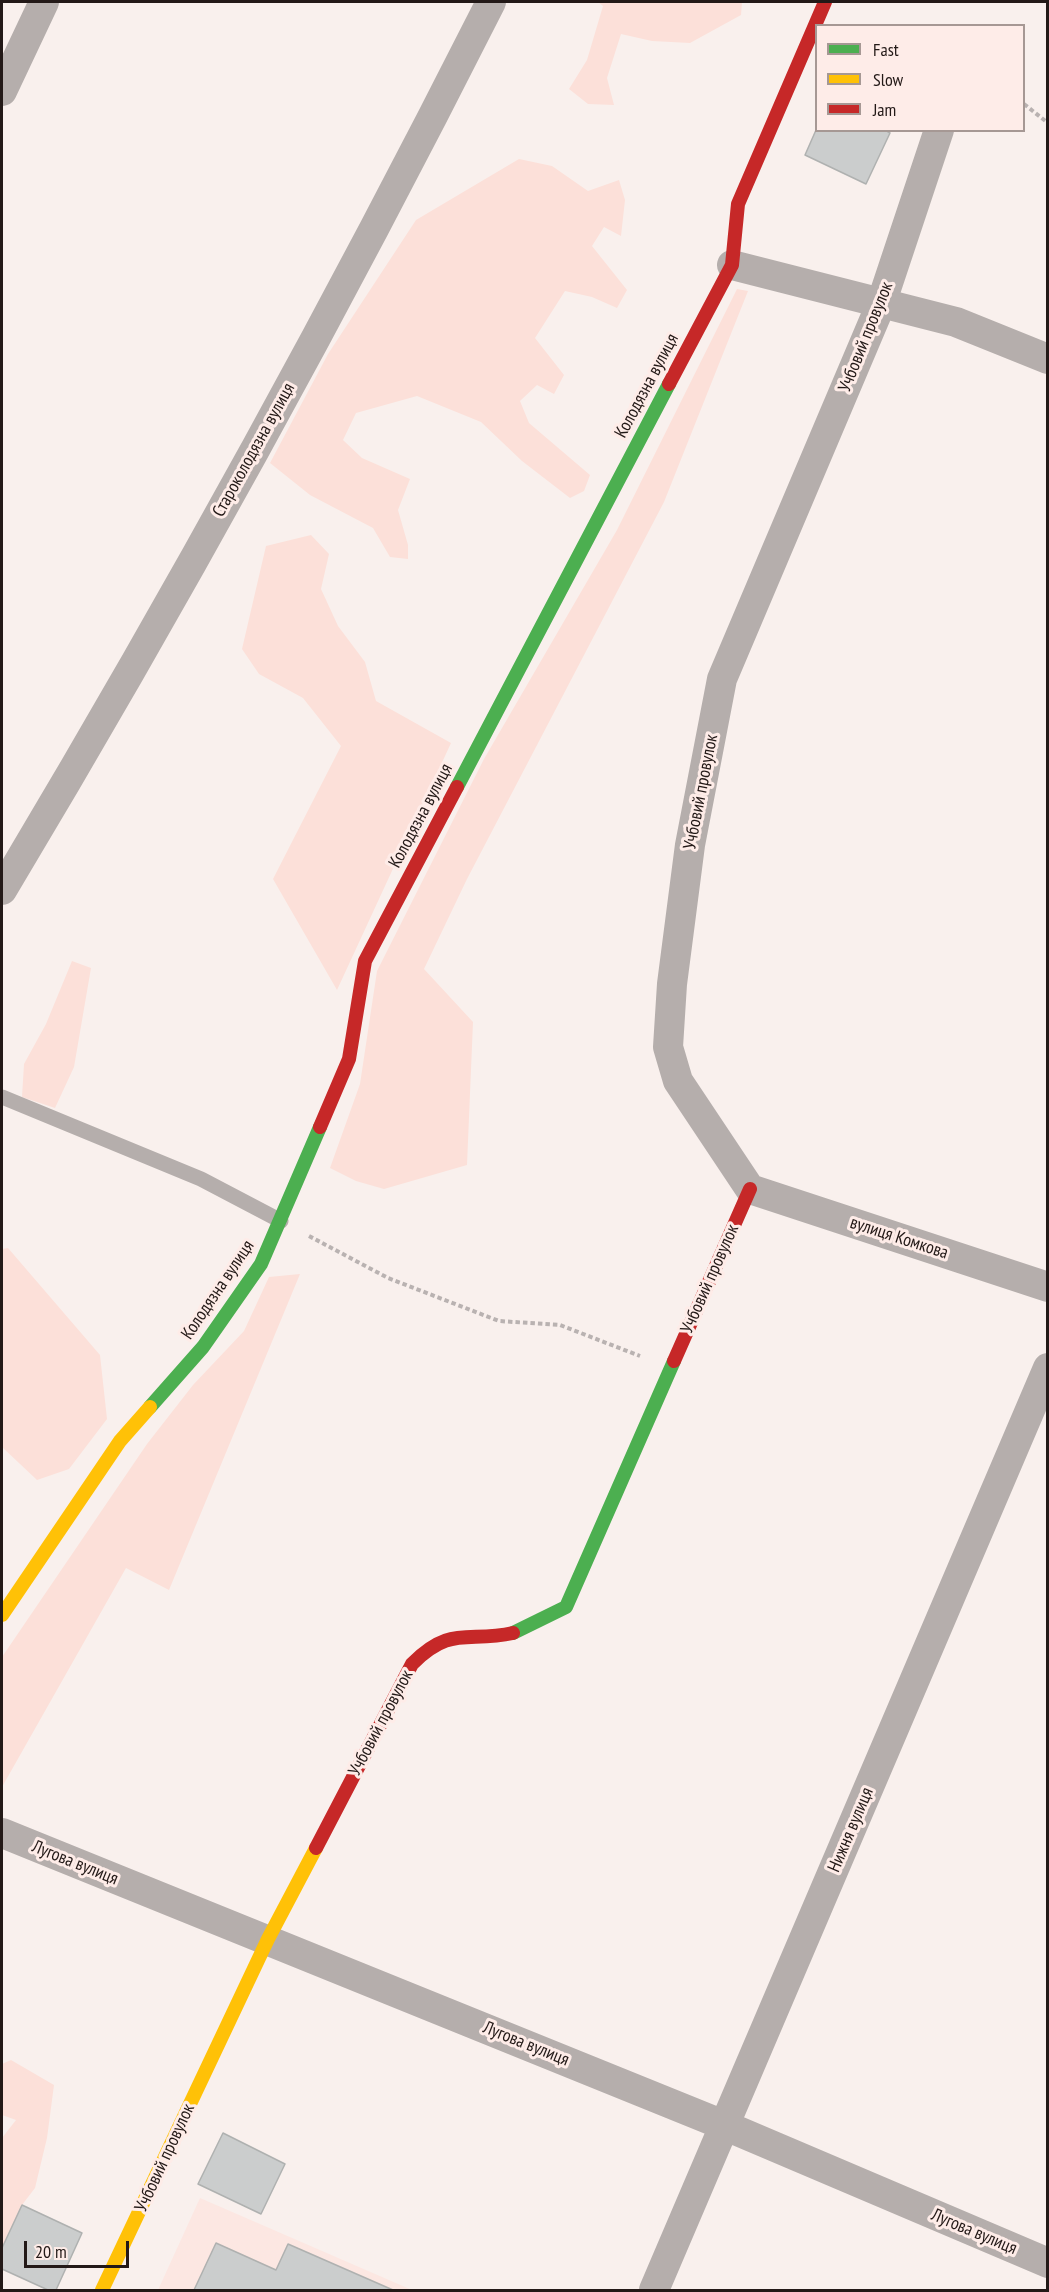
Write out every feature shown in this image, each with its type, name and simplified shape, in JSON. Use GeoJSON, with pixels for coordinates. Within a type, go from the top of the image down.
{"type":"FeatureCollection","features":[{"type":"Feature","properties":{"kind":"street"},"geometry":{"type":"LineString","coordinates":[[2,91],[44,2]]}},
{"type":"Feature","properties":{"kind":"street","name":"Староколодязна вулиця"},"geometry":{"type":"LineString","coordinates":[[2,890],[121,691],[389,203],[491,2]]}},
{"type":"Feature","properties":{"kind":"street","name":"Колодязна вулиця"},"geometry":{"type":"LineString","coordinates":[[816,24],[825,2]]}},
{"type":"Feature","properties":{"kind":"street","name":"Колодязна вулиця"},"geometry":{"type":"LineString","coordinates":[[2,1615],[120,1441],[202,1347],[261,1264],[350,1059],[365,961],[732,265],[738,204],[815,25]]}},
{"type":"Feature","properties":{"kind":"street","name":"Учбовий провулок"},"geometry":{"type":"LineString","coordinates":[[102,2290],[268,1939],[412,1664],[437,1642],[468,1635],[494,1636],[512,1632],[538,1624],[566,1607],[750,1189],[678,1081],[668,1047],[672,984],[690,845],[722,679],[881,304],[938,132]]}},
{"type":"Feature","properties":{"kind":"street"},"geometry":{"type":"LineString","coordinates":[[732,265],[956,322],[1047,359]]}},
{"type":"Feature","properties":{"kind":"street","name":"вулиця Комкова"},"geometry":{"type":"LineString","coordinates":[[750,1189],[1047,1287]]}},
{"type":"Feature","properties":{"kind":"street","name":"Нижня вулиця"},"geometry":{"type":"LineString","coordinates":[[654,2290],[726,2126],[1047,1368]]}},
{"type":"Feature","properties":{"kind":"street","name":"Лугова вулиця"},"geometry":{"type":"LineString","coordinates":[[2,1833],[726,2126],[1047,2263]]}},
{"type":"Feature","properties":{"kind":"lane"},"geometry":{"type":"LineString","coordinates":[[2,1097],[201,1179],[281,1221]]}},
{"type":"Feature","properties":{"kind":"path"},"geometry":{"type":"LineString","coordinates":[[1025,106],[1047,123]]}},
{"type":"Feature","properties":{"kind":"path"},"geometry":{"type":"LineString","coordinates":[[281,1221],[388,1278],[499,1321],[560,1324],[671,1368]]}},
{"type":"Feature","properties":{"kind":"shaded area"},"geometry":{"type":"Polygon","coordinates":[[[598,2],[742,2],[741,15],[690,43],[652,41],[621,34],[607,78],[614,105],[588,104],[569,89],[587,60],[603,6],[598,2]]]}},
{"type":"Feature","properties":{"kind":"shaded area"},"geometry":{"type":"Polygon","coordinates":[[[519,159],[552,166],[588,191],[619,180],[625,200],[621,236],[604,227],[592,246],[627,290],[617,308],[592,297],[565,291],[535,338],[564,375],[554,394],[537,385],[520,401],[529,423],[590,475],[584,491],[570,498],[522,461],[481,422],[417,396],[356,413],[343,440],[362,458],[410,479],[398,510],[408,545],[408,559],[390,557],[373,528],[310,495],[270,463],[328,354],[416,220],[519,159]]]}},
{"type":"Feature","properties":{"kind":"shaded area"},"geometry":{"type":"Polygon","coordinates":[[[737,289],[748,291],[664,502],[467,879],[424,969],[473,1022],[467,1165],[384,1189],[356,1181],[330,1168],[360,1084],[377,971],[484,759],[617,530],[737,289]]]}},
{"type":"Feature","properties":{"kind":"shaded area"},"geometry":{"type":"Polygon","coordinates":[[[311,535],[329,554],[321,589],[338,626],[365,662],[376,701],[451,743],[337,990],[273,879],[341,746],[303,698],[259,674],[242,649],[266,546],[311,535]]]}},
{"type":"Feature","properties":{"kind":"shaded area"},"geometry":{"type":"Polygon","coordinates":[[[72,961],[91,968],[74,1067],[55,1108],[22,1097],[24,1064],[46,1024],[72,961]]]}},
{"type":"Feature","properties":{"kind":"shaded area"},"geometry":{"type":"Polygon","coordinates":[[[8,1248],[100,1355],[107,1419],[69,1469],[37,1480],[2,1447],[2,1249],[8,1248]]]}},
{"type":"Feature","properties":{"kind":"shaded area"},"geometry":{"type":"Polygon","coordinates":[[[300,1274],[169,1590],[126,1568],[2,1787],[2,1657],[147,1444],[193,1385],[244,1331],[269,1277],[300,1274]]]}},
{"type":"Feature","properties":{"kind":"shaded area"},"geometry":{"type":"Polygon","coordinates":[[[11,2060],[54,2085],[47,2138],[35,2188],[22,2205],[2,2248],[2,2138],[16,2120],[2,2115],[2,2064],[11,2060]]]}},
{"type":"Feature","properties":{"kind":"shaded area"},"geometry":{"type":"Polygon","coordinates":[[[200,2198],[412,2290],[158,2290],[200,2198]]]}},
{"type":"Feature","properties":{"kind":"building"},"geometry":{"type":"Polygon","coordinates":[[[815,132],[890,133],[866,184],[805,155],[815,132]]]}},
{"type":"Feature","properties":{"kind":"building"},"geometry":{"type":"Polygon","coordinates":[[[223,2133],[285,2164],[261,2214],[198,2184],[223,2133]]]}},
{"type":"Feature","properties":{"kind":"building"},"geometry":{"type":"Polygon","coordinates":[[[22,2205],[82,2233],[56,2290],[48,2290],[2,2269],[2,2248],[22,2205]]]}},
{"type":"Feature","properties":{"kind":"building"},"geometry":{"type":"Polygon","coordinates":[[[216,2243],[276,2270],[288,2244],[393,2290],[194,2290],[216,2243]]]}},
{"type":"Feature","properties":{"kind":"traffic: fast"},"geometry":{"type":"LineString","coordinates":[[457,787],[669,384]]}},
{"type":"Feature","properties":{"kind":"traffic: fast"},"geometry":{"type":"LineString","coordinates":[[150,1407],[203,1347],[261,1264],[320,1127]]}},
{"type":"Feature","properties":{"kind":"traffic: fast"},"geometry":{"type":"LineString","coordinates":[[513,1633],[566,1607],[674,1361]]}},
{"type":"Feature","properties":{"kind":"traffic: slow"},"geometry":{"type":"LineString","coordinates":[[2,1615],[120,1441],[150,1407]]}},
{"type":"Feature","properties":{"kind":"traffic: slow"},"geometry":{"type":"LineString","coordinates":[[102,2290],[268,1939],[316,1848]]}},
{"type":"Feature","properties":{"kind":"traffic: jam"},"geometry":{"type":"LineString","coordinates":[[816,24],[825,2]]}},
{"type":"Feature","properties":{"kind":"traffic: jam"},"geometry":{"type":"LineString","coordinates":[[669,384],[732,265],[738,204],[815,25]]}},
{"type":"Feature","properties":{"kind":"traffic: jam"},"geometry":{"type":"LineString","coordinates":[[320,1127],[349,1059],[365,961],[457,787]]}},
{"type":"Feature","properties":{"kind":"traffic: jam"},"geometry":{"type":"LineString","coordinates":[[674,1361],[750,1189]]}},
{"type":"Feature","properties":{"kind":"traffic: jam"},"geometry":{"type":"LineString","coordinates":[[316,1848],[412,1664],[438,1644],[449,1640],[513,1633]]}}]}
